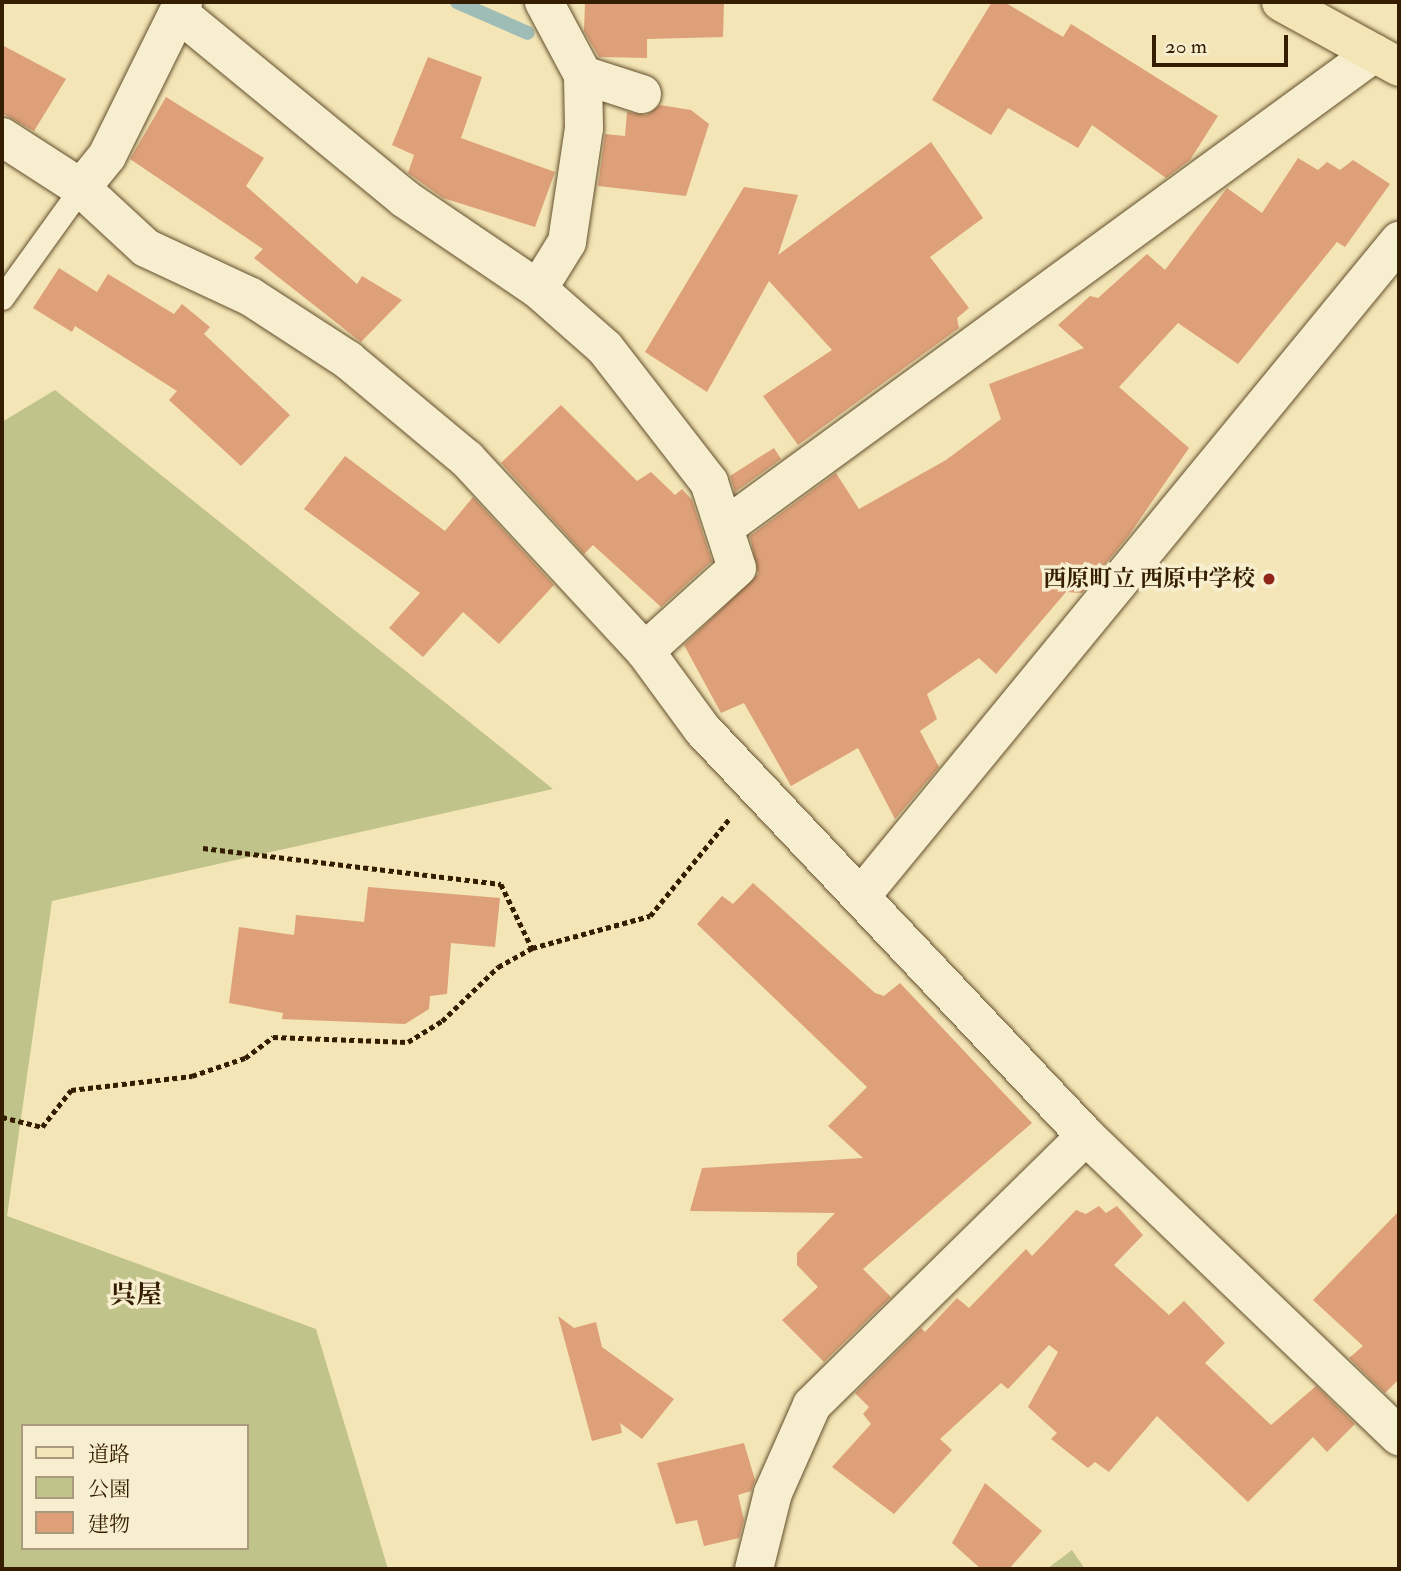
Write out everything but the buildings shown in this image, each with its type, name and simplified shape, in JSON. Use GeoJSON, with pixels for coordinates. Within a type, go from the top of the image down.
{"type":"FeatureCollection","features":[{"type":"Feature","properties":{"kind":"main road"},"geometry":{"type":"LineString","coordinates":[[1281,2],[1386,60]]}},
{"type":"Feature","properties":{"kind":"street"},"geometry":{"type":"LineString","coordinates":[[538,289],[566,242],[581,179],[583,75],[544,2]]}},
{"type":"Feature","properties":{"kind":"street"},"geometry":{"type":"LineString","coordinates":[[81,188],[107,156],[181,8],[405,199],[538,289],[605,348],[709,482],[728,525],[737,568],[645,651]]}},
{"type":"Feature","properties":{"kind":"street"},"geometry":{"type":"LineString","coordinates":[[728,525],[1386,60]]}},
{"type":"Feature","properties":{"kind":"street"},"geometry":{"type":"LineString","coordinates":[[583,75],[642,94]]}},
{"type":"Feature","properties":{"kind":"street"},"geometry":{"type":"LineString","coordinates":[[2,137],[81,188],[146,248],[251,297],[348,360],[467,458],[645,651],[702,729],[1086,1136],[1399,1436]]}},
{"type":"Feature","properties":{"kind":"street"},"geometry":{"type":"LineString","coordinates":[[861,896],[1399,242]]}},
{"type":"Feature","properties":{"kind":"street"},"geometry":{"type":"LineString","coordinates":[[754,1569],[773,1493],[812,1405],[1086,1136]]}},
{"type":"Feature","properties":{"kind":"lane"},"geometry":{"type":"LineString","coordinates":[[2,298],[81,188]]}},
{"type":"Feature","properties":{"kind":"path"},"geometry":{"type":"LineString","coordinates":[[2,1116],[42,1126],[71,1090],[192,1076],[245,1058],[273,1037],[408,1042],[442,1021],[498,967],[532,948],[650,916],[757,786]]}},
{"type":"Feature","properties":{"kind":"path"},"geometry":{"type":"LineString","coordinates":[[203,848],[501,884],[532,948]]}},
{"type":"Feature","properties":{"kind":"green space"},"geometry":{"type":"Polygon","coordinates":[[[55,390],[553,789],[52,901],[7,1216],[316,1329],[388,1569],[2,1569],[2,422],[55,390]]]}},
{"type":"Feature","properties":{"kind":"green space"},"geometry":{"type":"Polygon","coordinates":[[[1072,1550],[1085,1569],[1047,1569],[1072,1550]]]}},
{"type":"Feature","properties":{"kind":"waterway"},"geometry":{"type":"LineString","coordinates":[[457,2],[528,33]]}},
{"type":"Feature","properties":{"kind":"place","name":"西原町立 西原中学校"},"geometry":{"type":"Point","coordinates":[1269,579]}},
{"type":"Feature","properties":{"kind":"district","name":"呉屋"},"geometry":{"type":"Point","coordinates":[136,1296]}}]}
